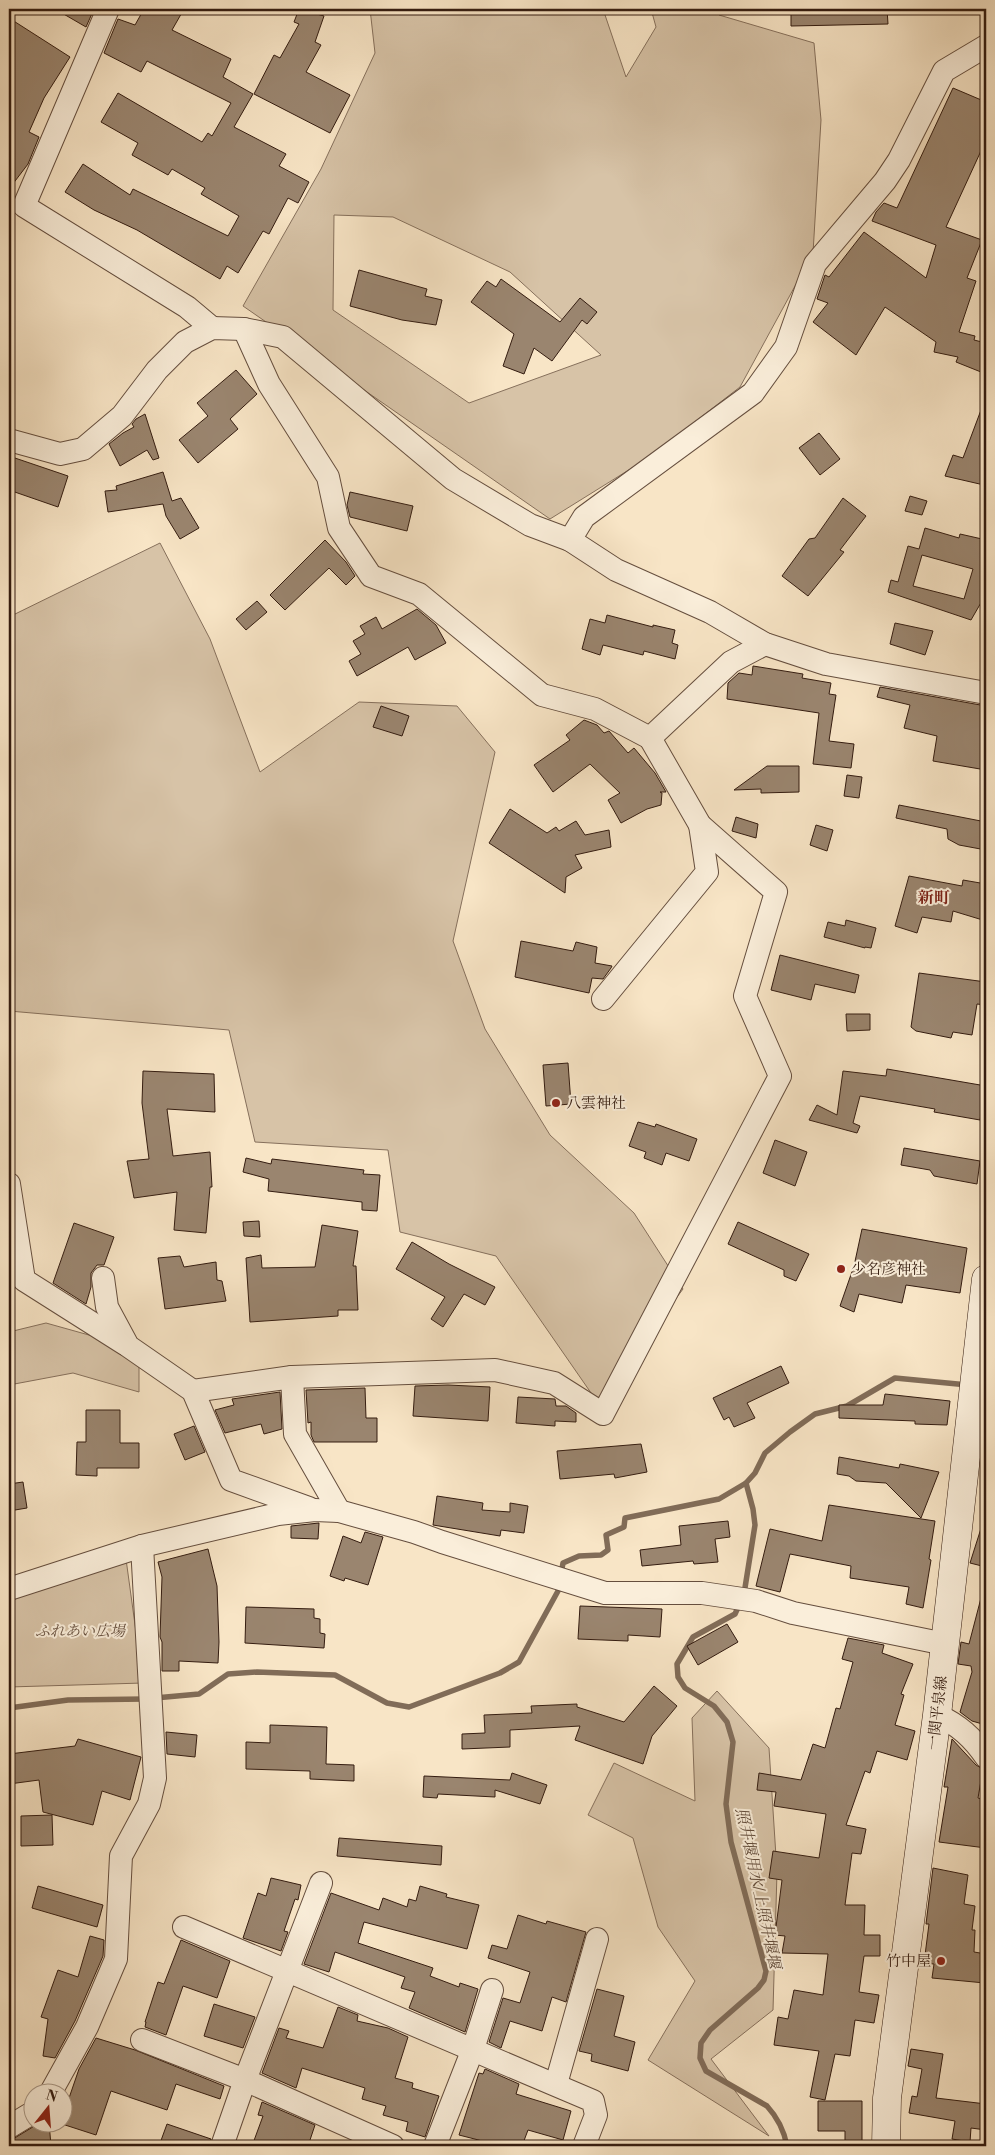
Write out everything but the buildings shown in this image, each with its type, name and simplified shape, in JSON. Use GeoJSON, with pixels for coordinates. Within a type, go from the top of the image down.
{"type":"FeatureCollection","features":[{"type":"Feature","properties":{"kind":"main road","name":"一関平泉線"},"geometry":{"type":"LineString","coordinates":[[886,2146],[887,2098],[937,1715],[986,1279]]}},
{"type":"Feature","properties":{"kind":"street"},"geometry":{"type":"LineString","coordinates":[[108,9],[24,206],[187,307],[212,328]]}},
{"type":"Feature","properties":{"kind":"street"},"geometry":{"type":"LineString","coordinates":[[570,540],[584,517],[753,393],[786,347],[815,264],[885,181],[899,160],[944,71],[986,46]]}},
{"type":"Feature","properties":{"kind":"street"},"geometry":{"type":"LineString","coordinates":[[9,440],[60,454],[83,449],[122,416],[157,370],[185,342],[212,328],[244,329],[284,337],[453,479],[530,525],[570,540],[616,570],[710,612],[764,644],[826,664],[986,693]]}},
{"type":"Feature","properties":{"kind":"street"},"geometry":{"type":"LineString","coordinates":[[193,1391],[292,1377],[494,1370],[554,1383],[603,1414],[780,1076],[745,996],[776,892],[700,825],[650,738],[595,710],[542,695],[419,594],[371,576],[339,528],[328,477],[269,384],[244,329]]}},
{"type":"Feature","properties":{"kind":"street"},"geometry":{"type":"LineString","coordinates":[[650,738],[732,662],[764,644]]}},
{"type":"Feature","properties":{"kind":"street"},"geometry":{"type":"LineString","coordinates":[[603,999],[707,872],[700,825]]}},
{"type":"Feature","properties":{"kind":"street"},"geometry":{"type":"LineString","coordinates":[[9,1184],[24,1280],[128,1346],[193,1391],[231,1480],[315,1510]]}},
{"type":"Feature","properties":{"kind":"street"},"geometry":{"type":"LineString","coordinates":[[103,1278],[106,1307],[128,1346]]}},
{"type":"Feature","properties":{"kind":"street"},"geometry":{"type":"LineString","coordinates":[[292,1377],[295,1434],[339,1511]]}},
{"type":"Feature","properties":{"kind":"street"},"geometry":{"type":"LineString","coordinates":[[9,1589],[142,1546],[278,1514],[315,1510],[339,1511],[414,1532],[605,1592],[702,1593],[756,1601],[793,1613],[945,1644]]}},
{"type":"Feature","properties":{"kind":"street"},"geometry":{"type":"LineString","coordinates":[[57,2082],[87,2027],[116,1959],[121,1856],[149,1804],[155,1778],[142,1546]]}},
{"type":"Feature","properties":{"kind":"street"},"geometry":{"type":"LineString","coordinates":[[937,1715],[951,1721],[966,1732],[986,1757]]}},
{"type":"Feature","properties":{"kind":"street"},"geometry":{"type":"LineString","coordinates":[[222,2146],[245,2080],[321,1884]]}},
{"type":"Feature","properties":{"kind":"street"},"geometry":{"type":"LineString","coordinates":[[184,1926],[287,1972],[593,2101],[596,2115],[584,2146]]}},
{"type":"Feature","properties":{"kind":"street"},"geometry":{"type":"LineString","coordinates":[[556,2084],[597,1939]]}},
{"type":"Feature","properties":{"kind":"street"},"geometry":{"type":"LineString","coordinates":[[435,2146],[473,2049],[492,1990]]}},
{"type":"Feature","properties":{"kind":"street"},"geometry":{"type":"LineString","coordinates":[[142,2040],[245,2080],[393,2146]]}},
{"type":"Feature","properties":{"kind":"street"},"geometry":{"type":"LineString","coordinates":[[9,2127],[22,2119]]}},
{"type":"Feature","properties":{"kind":"green space"},"geometry":{"type":"Polygon","coordinates":[[[370,9],[603,9],[626,77],[656,27],[651,9],[717,9],[719,15],[814,43],[821,120],[813,253],[740,387],[648,458],[550,519],[243,306],[321,169],[375,53],[370,9]],[[334,215],[333,310],[469,403],[601,355],[510,272],[393,217],[334,215]]]}},
{"type":"Feature","properties":{"kind":"green space"},"geometry":{"type":"Polygon","coordinates":[[[160,543],[210,639],[260,772],[359,702],[457,706],[495,752],[453,941],[485,1029],[550,1135],[634,1213],[683,1289],[598,1403],[496,1256],[400,1232],[388,1150],[255,1142],[229,1030],[9,1011],[9,617],[160,543]]]}},
{"type":"Feature","properties":{"kind":"green space"},"geometry":{"type":"Polygon","coordinates":[[[46,1323],[139,1349],[139,1392],[73,1373],[9,1385],[9,1332],[46,1323]]]}},
{"type":"Feature","properties":{"kind":"green space","name":"ふれあい広場"},"geometry":{"type":"Polygon","coordinates":[[[126,1559],[143,1683],[9,1687],[9,1598],[126,1559]]]}},
{"type":"Feature","properties":{"kind":"green space"},"geometry":{"type":"Polygon","coordinates":[[[717,1691],[769,1748],[777,1872],[773,2010],[711,2059],[769,2136],[648,2060],[695,1981],[658,1927],[633,1838],[588,1815],[614,1763],[695,1801],[692,1718],[717,1691]]]}},
{"type":"Feature","properties":{"kind":"waterway","name":"照井堰用水/上照井堰堰"},"geometry":{"type":"LineString","coordinates":[[744,1594],[755,1525],[746,1483],[755,1473],[765,1453],[815,1414],[847,1406],[895,1378],[968,1385]]}},
{"type":"Feature","properties":{"kind":"waterway"},"geometry":{"type":"LineString","coordinates":[[561,1574],[563,1563],[579,1556],[601,1555],[608,1550],[606,1535],[624,1527],[625,1518],[719,1499],[746,1483]]}},
{"type":"Feature","properties":{"kind":"waterway"},"geometry":{"type":"LineString","coordinates":[[155,1698],[199,1694],[228,1674],[257,1672],[335,1675],[387,1703],[409,1707],[500,1673],[519,1662],[558,1591],[560,1583]]}},
{"type":"Feature","properties":{"kind":"waterway","name":"照井堰用水/上照井堰堰"},"geometry":{"type":"LineString","coordinates":[[740,1603],[735,1614],[693,1637],[677,1664],[678,1677],[685,1688],[714,1706],[727,1722],[733,1742],[726,1804],[731,1842],[766,1971],[764,1980],[758,1988],[710,2030],[701,2043],[700,2058],[706,2071],[767,2106],[780,2124],[787,2146]]}},
{"type":"Feature","properties":{"kind":"waterway"},"geometry":{"type":"LineString","coordinates":[[9,1708],[68,1700],[146,1699]]}},
{"type":"Feature","properties":{"kind":"place","name":"八雲神社"},"geometry":{"type":"Point","coordinates":[556,1103]}},
{"type":"Feature","properties":{"kind":"place","name":"少名彦神社"},"geometry":{"type":"Point","coordinates":[841,1269]}},
{"type":"Feature","properties":{"kind":"place","name":"竹中屋"},"geometry":{"type":"Point","coordinates":[941,1961]}},
{"type":"Feature","properties":{"kind":"district","name":"新町"},"geometry":{"type":"Point","coordinates":[934,897]}}]}
